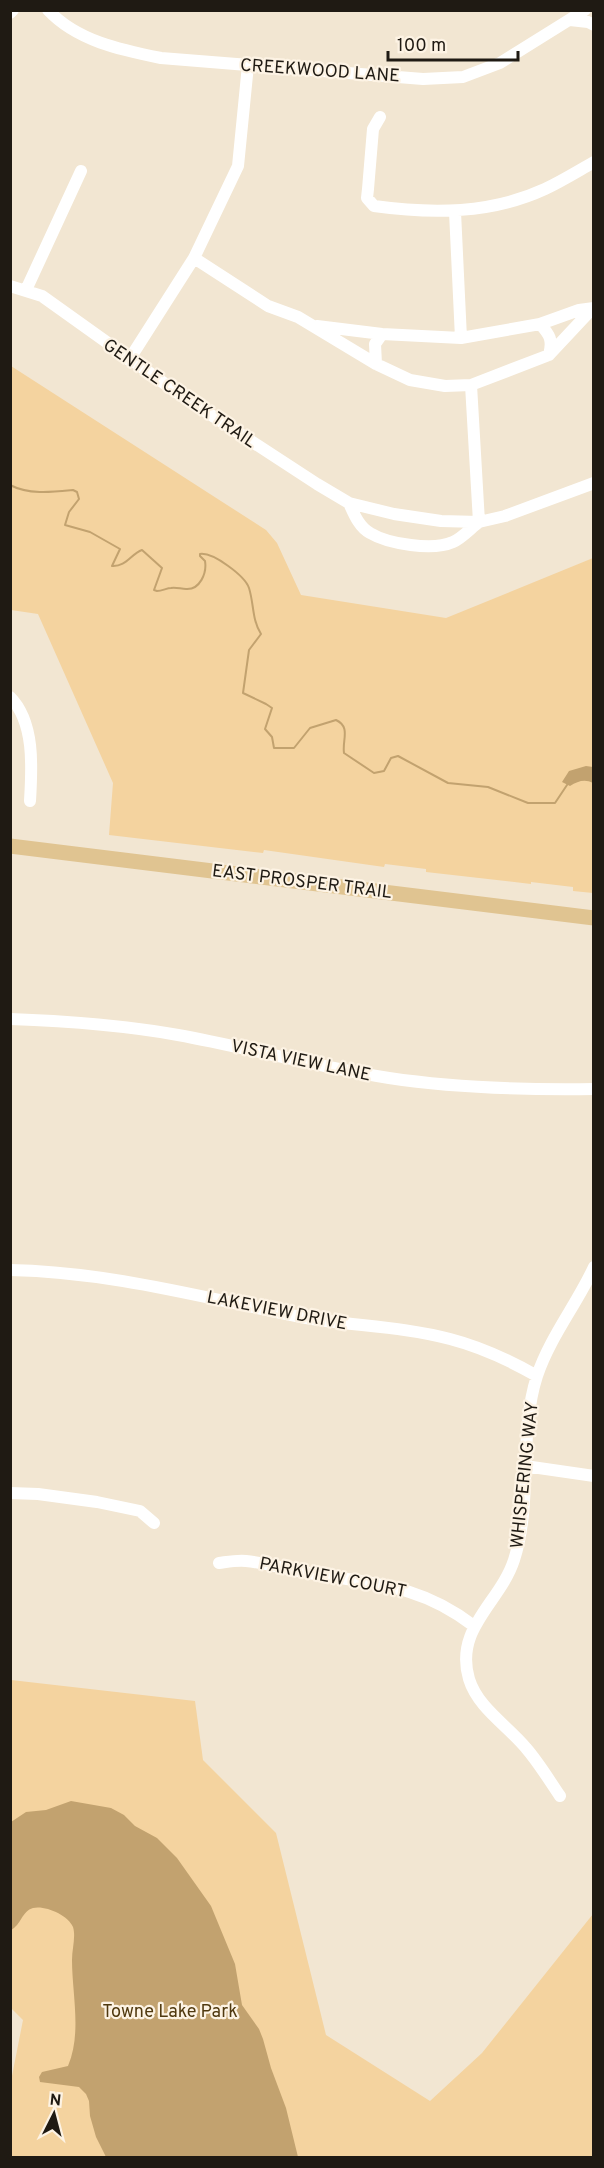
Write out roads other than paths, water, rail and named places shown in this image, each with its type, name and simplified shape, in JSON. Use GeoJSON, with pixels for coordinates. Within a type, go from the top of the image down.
{"type":"FeatureCollection","features":[{"type":"Feature","properties":{"kind":"main road","name":"EAST PROSPER TRAIL"},"geometry":{"type":"LineString","coordinates":[[10,846],[594,918]]}},
{"type":"Feature","properties":{"kind":"street","name":"CREEKWOOD LANE"},"geometry":{"type":"LineString","coordinates":[[48,10],[58,20],[89,39],[125,51],[161,58],[423,79],[463,76],[500,63],[585,10]]}},
{"type":"Feature","properties":{"kind":"street"},"geometry":{"type":"LineString","coordinates":[[570,20],[594,25]]}},
{"type":"Feature","properties":{"kind":"street"},"geometry":{"type":"LineString","coordinates":[[129,360],[194,258],[238,166],[248,65]]}},
{"type":"Feature","properties":{"kind":"street"},"geometry":{"type":"LineString","coordinates":[[380,117],[373,129],[367,198],[374,206],[455,212],[501,204],[545,189],[594,162]]}},
{"type":"Feature","properties":{"kind":"street"},"geometry":{"type":"LineString","coordinates":[[26,290],[81,171]]}},
{"type":"Feature","properties":{"kind":"street"},"geometry":{"type":"LineString","coordinates":[[455,212],[461,338]]}},
{"type":"Feature","properties":{"kind":"street"},"geometry":{"type":"LineString","coordinates":[[194,258],[268,306],[298,317],[376,364],[410,380],[445,386],[471,385],[549,355],[593,308]]}},
{"type":"Feature","properties":{"kind":"street","name":"GENTLE CREEK TRAIL"},"geometry":{"type":"LineString","coordinates":[[10,286],[42,296],[129,360],[262,449],[349,503],[441,522],[479,522],[506,516],[594,483]]}},
{"type":"Feature","properties":{"kind":"street"},"geometry":{"type":"LineString","coordinates":[[314,326],[382,334],[461,338],[540,324],[579,310],[593,308]]}},
{"type":"Feature","properties":{"kind":"street"},"geometry":{"type":"LineString","coordinates":[[540,324],[551,336],[552,344],[549,355]]}},
{"type":"Feature","properties":{"kind":"street"},"geometry":{"type":"LineString","coordinates":[[376,364],[375,344],[382,334]]}},
{"type":"Feature","properties":{"kind":"street"},"geometry":{"type":"LineString","coordinates":[[471,385],[479,522]]}},
{"type":"Feature","properties":{"kind":"street","name":"GENTLE CREEK TRAIL"},"geometry":{"type":"LineString","coordinates":[[349,503],[357,521],[370,534],[401,544],[434,546],[453,542],[479,522]]}},
{"type":"Feature","properties":{"kind":"street"},"geometry":{"type":"LineString","coordinates":[[10,697],[17,703],[27,729],[32,756],[30,801]]}},
{"type":"Feature","properties":{"kind":"street","name":"VISTA VIEW LANE"},"geometry":{"type":"LineString","coordinates":[[10,1019],[103,1025],[176,1035],[327,1067],[434,1083],[480,1087],[594,1089]]}},
{"type":"Feature","properties":{"kind":"street","name":"WHISPERING WAY"},"geometry":{"type":"LineString","coordinates":[[560,1796],[527,1749],[486,1708],[473,1688],[469,1677],[467,1656],[474,1626],[498,1592],[513,1561],[521,1526],[530,1405],[537,1376],[549,1347],[594,1267]]}},
{"type":"Feature","properties":{"kind":"street","name":"LAKEVIEW DRIVE"},"geometry":{"type":"LineString","coordinates":[[10,1270],[87,1275],[140,1283],[295,1316],[448,1338],[498,1355],[537,1376]]}},
{"type":"Feature","properties":{"kind":"street"},"geometry":{"type":"LineString","coordinates":[[525,1466],[594,1476]]}},
{"type":"Feature","properties":{"kind":"street"},"geometry":{"type":"LineString","coordinates":[[10,1493],[86,1500],[140,1511],[154,1523]]}},
{"type":"Feature","properties":{"kind":"street","name":"PARKVIEW COURT"},"geometry":{"type":"LineString","coordinates":[[219,1563],[244,1560],[393,1586],[437,1602],[474,1626]]}},
{"type":"Feature","properties":{"kind":"waterway"},"geometry":{"type":"LineString","coordinates":[[10,485],[33,492],[73,490],[77,492],[79,499],[69,512],[65,525],[90,532],[120,549],[112,566],[125,562],[142,550],[162,568],[154,590],[191,589],[199,584],[205,571],[205,561],[200,554],[213,557],[241,577],[249,588],[256,623],[261,634],[249,650],[243,693],[272,708],[265,729],[272,737],[274,748],[294,748],[310,728],[336,720],[345,730],[344,753],[374,773],[384,771],[391,758],[398,756],[448,783],[488,787],[528,803],[555,803],[569,782]]}},
{"type":"Feature","properties":{"kind":"park label","name":"Towne Lake Park"},"geometry":{"type":"Point","coordinates":[170,2011]}}]}
